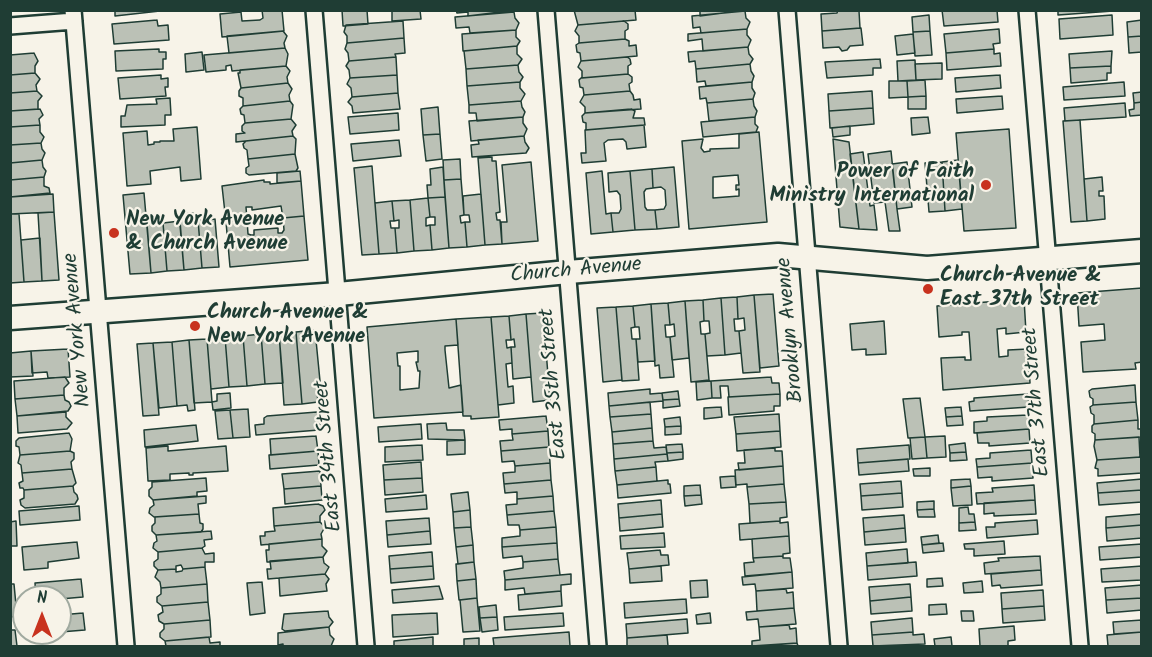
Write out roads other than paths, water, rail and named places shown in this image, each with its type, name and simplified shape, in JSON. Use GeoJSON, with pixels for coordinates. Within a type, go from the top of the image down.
{"type":"FeatureCollection","features":[{"type":"Feature","properties":{"kind":"main road","name":"Church Avenue"},"geometry":{"type":"LineString","coordinates":[[10,318],[338,294],[778,255],[927,268],[1142,251]]}},
{"type":"Feature","properties":{"kind":"street","name":"East 34th Street"},"geometry":{"type":"LineString","coordinates":[[314,10],[366,646]]}},
{"type":"Feature","properties":{"kind":"street","name":"East 35th Street"},"geometry":{"type":"LineString","coordinates":[[546,10],[598,646]]}},
{"type":"Feature","properties":{"kind":"street","name":"Brooklyn Avenue"},"geometry":{"type":"LineString","coordinates":[[787,10],[839,646]]}},
{"type":"Feature","properties":{"kind":"street","name":"East 37th Street"},"geometry":{"type":"LineString","coordinates":[[1027,10],[1080,646]]}},
{"type":"Feature","properties":{"kind":"street"},"geometry":{"type":"LineString","coordinates":[[10,26],[74,16]]}},
{"type":"Feature","properties":{"kind":"street","name":"New York Avenue"},"geometry":{"type":"LineString","coordinates":[[74,16],[126,646]]}},
{"type":"Feature","properties":{"kind":"place","name":"Power of Faith Ministry International"},"geometry":{"type":"Point","coordinates":[986,185]}},
{"type":"Feature","properties":{"kind":"place","name":"New York Avenue & Church Avenue"},"geometry":{"type":"Point","coordinates":[114,233]}},
{"type":"Feature","properties":{"kind":"place","name":"Church Avenue & East 37th Street"},"geometry":{"type":"Point","coordinates":[928,289]}},
{"type":"Feature","properties":{"kind":"place","name":"Church Avenue & New York Avenue"},"geometry":{"type":"Point","coordinates":[195,326]}}]}
